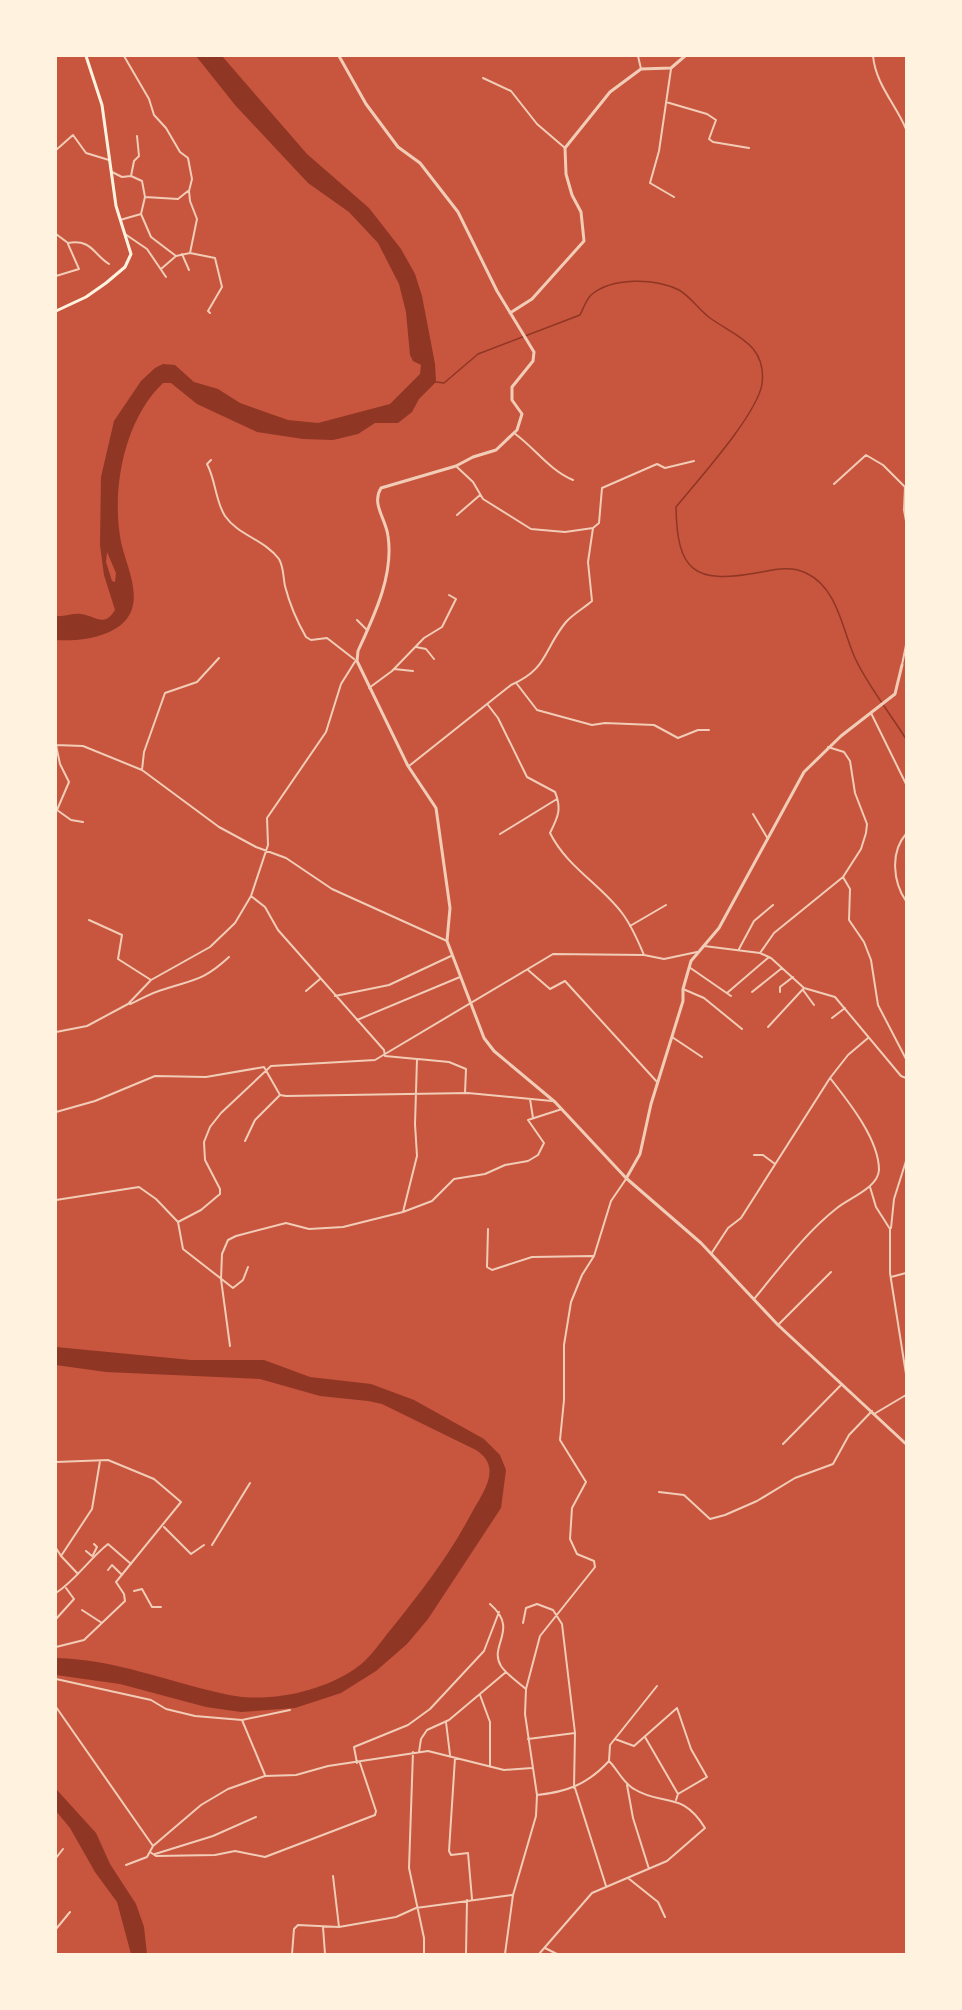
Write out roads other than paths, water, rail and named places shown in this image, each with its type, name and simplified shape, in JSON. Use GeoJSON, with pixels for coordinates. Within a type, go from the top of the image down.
{"type":"FeatureCollection","features":[{"type":"Feature","properties":{"kind":"main road"},"geometry":{"type":"LineString","coordinates":[[56,311],[86,297],[125,267],[131,254],[120,220],[102,105],[86,56]]}},
{"type":"Feature","properties":{"kind":"street"},"geometry":{"type":"LineString","coordinates":[[124,56],[149,99],[154,115],[166,128],[180,152],[188,158],[192,179],[189,190],[197,219],[190,253]]}},
{"type":"Feature","properties":{"kind":"street"},"geometry":{"type":"LineString","coordinates":[[128,1004],[151,980],[210,947],[235,923],[251,896],[266,851],[267,818],[326,732],[341,684],[356,661],[385,581],[388,535],[377,502],[377,493],[387,484],[398,484],[456,466],[473,457],[496,450],[522,422],[522,414],[512,400],[512,387],[533,361],[534,352],[530,343],[511,314],[458,212],[420,163],[398,147],[361,96],[339,56]]}},
{"type":"Feature","properties":{"kind":"street"},"geometry":{"type":"LineString","coordinates":[[638,56],[641,69]]}},
{"type":"Feature","properties":{"kind":"street"},"geometry":{"type":"LineString","coordinates":[[511,314],[532,299],[584,241],[581,212],[572,195],[566,174],[565,148],[609,93],[641,69],[671,68],[685,56]]}},
{"type":"Feature","properties":{"kind":"street"},"geometry":{"type":"LineString","coordinates":[[873,56],[875,74],[881,88],[900,114],[906,129]]}},
{"type":"Feature","properties":{"kind":"street"},"geometry":{"type":"LineString","coordinates":[[671,68],[659,151],[650,183],[674,197]]}},
{"type":"Feature","properties":{"kind":"street"},"geometry":{"type":"LineString","coordinates":[[483,78],[511,91],[537,124],[565,148]]}},
{"type":"Feature","properties":{"kind":"street"},"geometry":{"type":"LineString","coordinates":[[666,102],[707,114],[716,120],[709,139],[712,142],[749,148]]}},
{"type":"Feature","properties":{"kind":"street"},"geometry":{"type":"LineString","coordinates":[[56,150],[73,135],[86,153],[109,160]]}},
{"type":"Feature","properties":{"kind":"street"},"geometry":{"type":"LineString","coordinates":[[131,176],[134,160],[139,156],[137,136]]}},
{"type":"Feature","properties":{"kind":"street"},"geometry":{"type":"LineString","coordinates":[[112,172],[122,177],[131,176],[142,181],[146,197],[141,214],[151,237],[176,256]]}},
{"type":"Feature","properties":{"kind":"street"},"geometry":{"type":"LineString","coordinates":[[146,197],[178,199],[189,190]]}},
{"type":"Feature","properties":{"kind":"street"},"geometry":{"type":"LineString","coordinates":[[120,220],[141,214]]}},
{"type":"Feature","properties":{"kind":"street"},"geometry":{"type":"LineString","coordinates":[[56,234],[68,243],[79,269],[56,276]]}},
{"type":"Feature","properties":{"kind":"street"},"geometry":{"type":"LineString","coordinates":[[125,234],[147,249],[166,277]]}},
{"type":"Feature","properties":{"kind":"street"},"geometry":{"type":"LineString","coordinates":[[68,243],[75,242],[92,246],[109,264]]}},
{"type":"Feature","properties":{"kind":"street"},"geometry":{"type":"LineString","coordinates":[[161,269],[176,256],[182,254],[190,253],[215,258],[222,287],[208,311],[210,313]]}},
{"type":"Feature","properties":{"kind":"street"},"geometry":{"type":"LineString","coordinates":[[182,254],[189,270]]}},
{"type":"Feature","properties":{"kind":"street"},"geometry":{"type":"LineString","coordinates":[[514,433],[532,446],[558,474],[573,480]]}},
{"type":"Feature","properties":{"kind":"street"},"geometry":{"type":"LineString","coordinates":[[834,484],[847,476],[853,465],[866,455],[883,465],[905,487],[906,521]]}},
{"type":"Feature","properties":{"kind":"street"},"geometry":{"type":"LineString","coordinates":[[211,460],[207,464],[215,480],[215,492],[225,516],[237,528],[261,542],[279,560],[284,573],[285,586],[306,637],[311,640],[327,638],[356,661],[408,766],[436,808],[450,908],[447,941],[484,1038],[494,1051],[562,1109],[626,1178],[711,1254],[778,1325],[906,1444]]}},
{"type":"Feature","properties":{"kind":"street"},"geometry":{"type":"LineString","coordinates":[[456,466],[473,482],[483,499],[531,529],[565,532],[593,528],[599,523],[602,510],[602,488],[657,464],[666,468],[694,461]]}},
{"type":"Feature","properties":{"kind":"street"},"geometry":{"type":"LineString","coordinates":[[457,515],[480,495]]}},
{"type":"Feature","properties":{"kind":"street"},"geometry":{"type":"LineString","coordinates":[[408,766],[487,704],[516,683],[530,677],[541,666],[567,621],[592,601],[588,562],[593,528]]}},
{"type":"Feature","properties":{"kind":"street"},"geometry":{"type":"LineString","coordinates":[[369,688],[442,627],[456,599],[449,595]]}},
{"type":"Feature","properties":{"kind":"street"},"geometry":{"type":"LineString","coordinates":[[357,620],[367,630]]}},
{"type":"Feature","properties":{"kind":"street"},"geometry":{"type":"LineString","coordinates":[[505,1954],[513,1895],[533,1828],[537,1795],[528,1739],[526,1689],[537,1644],[557,1614],[595,1567],[594,1562],[577,1554],[572,1545],[572,1508],[586,1482],[565,1451],[559,1432],[564,1400],[564,1345],[571,1302],[582,1275],[594,1256],[611,1201],[640,1154],[658,1083],[683,1001],[683,989],[689,967],[698,952],[719,928],[804,772],[828,747],[895,694],[906,645]]}},
{"type":"Feature","properties":{"kind":"street"},"geometry":{"type":"LineString","coordinates":[[416,647],[426,649],[434,659]]}},
{"type":"Feature","properties":{"kind":"street"},"geometry":{"type":"LineString","coordinates":[[142,770],[144,752],[165,693],[197,682],[219,658]]}},
{"type":"Feature","properties":{"kind":"street"},"geometry":{"type":"LineString","coordinates":[[394,669],[413,671]]}},
{"type":"Feature","properties":{"kind":"street"},"geometry":{"type":"LineString","coordinates":[[516,683],[537,710],[592,725],[640,722],[654,724],[678,738],[698,730],[709,730]]}},
{"type":"Feature","properties":{"kind":"street"},"geometry":{"type":"LineString","coordinates":[[487,704],[498,718],[527,777],[550,787],[557,799],[559,818],[550,833],[555,843],[580,873],[622,913],[644,955]]}},
{"type":"Feature","properties":{"kind":"street"},"geometry":{"type":"LineString","coordinates":[[872,713],[906,784]]}},
{"type":"Feature","properties":{"kind":"street"},"geometry":{"type":"LineString","coordinates":[[83,822],[71,820],[57,810],[69,782],[60,764],[56,745],[83,746],[142,770],[219,827],[266,851],[286,858],[332,889],[447,941]]}},
{"type":"Feature","properties":{"kind":"street"},"geometry":{"type":"LineString","coordinates":[[760,953],[774,933],[843,878],[861,849],[867,824],[855,793],[850,761],[844,752],[828,747]]}},
{"type":"Feature","properties":{"kind":"street"},"geometry":{"type":"LineString","coordinates":[[500,834],[557,799]]}},
{"type":"Feature","properties":{"kind":"street"},"geometry":{"type":"LineString","coordinates":[[753,814],[768,839]]}},
{"type":"Feature","properties":{"kind":"street"},"geometry":{"type":"LineString","coordinates":[[906,834],[899,842],[895,854],[897,878],[906,902]]}},
{"type":"Feature","properties":{"kind":"street"},"geometry":{"type":"LineString","coordinates":[[843,878],[850,889],[849,920],[864,942],[871,960],[878,1005],[906,1059]]}},
{"type":"Feature","properties":{"kind":"street"},"geometry":{"type":"LineString","coordinates":[[251,896],[265,907],[278,930],[384,1050],[385,1056]]}},
{"type":"Feature","properties":{"kind":"street"},"geometry":{"type":"LineString","coordinates":[[630,926],[666,905]]}},
{"type":"Feature","properties":{"kind":"street"},"geometry":{"type":"LineString","coordinates":[[739,949],[754,921],[773,905]]}},
{"type":"Feature","properties":{"kind":"street"},"geometry":{"type":"LineString","coordinates":[[89,920],[122,935],[118,959],[151,980]]}},
{"type":"Feature","properties":{"kind":"street"},"geometry":{"type":"LineString","coordinates":[[704,946],[739,949],[769,957],[793,977],[814,1005]]}},
{"type":"Feature","properties":{"kind":"street"},"geometry":{"type":"LineString","coordinates":[[385,1056],[391,1049],[553,954],[644,955],[664,959],[698,952]]}},
{"type":"Feature","properties":{"kind":"street"},"geometry":{"type":"LineString","coordinates":[[335,996],[389,985],[451,956]]}},
{"type":"Feature","properties":{"kind":"street"},"geometry":{"type":"LineString","coordinates":[[56,1032],[87,1026],[128,1004],[166,988],[200,979],[229,957]]}},
{"type":"Feature","properties":{"kind":"street"},"geometry":{"type":"LineString","coordinates":[[727,993],[769,957]]}},
{"type":"Feature","properties":{"kind":"street"},"geometry":{"type":"LineString","coordinates":[[689,967],[731,996]]}},
{"type":"Feature","properties":{"kind":"street"},"geometry":{"type":"LineString","coordinates":[[752,992],[782,968]]}},
{"type":"Feature","properties":{"kind":"street"},"geometry":{"type":"LineString","coordinates":[[528,970],[550,989],[565,981],[658,1083]]}},
{"type":"Feature","properties":{"kind":"street"},"geometry":{"type":"LineString","coordinates":[[357,1020],[460,977]]}},
{"type":"Feature","properties":{"kind":"street"},"geometry":{"type":"LineString","coordinates":[[780,992],[780,987],[793,977]]}},
{"type":"Feature","properties":{"kind":"street"},"geometry":{"type":"LineString","coordinates":[[306,991],[320,979]]}},
{"type":"Feature","properties":{"kind":"street"},"geometry":{"type":"LineString","coordinates":[[683,989],[704,998],[742,1029]]}},
{"type":"Feature","properties":{"kind":"street"},"geometry":{"type":"LineString","coordinates":[[803,989],[836,997],[868,1038],[901,1076],[906,1078]]}},
{"type":"Feature","properties":{"kind":"street"},"geometry":{"type":"LineString","coordinates":[[768,1027],[803,989]]}},
{"type":"Feature","properties":{"kind":"street"},"geometry":{"type":"LineString","coordinates":[[832,1018],[845,1008]]}},
{"type":"Feature","properties":{"kind":"street"},"geometry":{"type":"LineString","coordinates":[[672,1037],[702,1057]]}},
{"type":"Feature","properties":{"kind":"street"},"geometry":{"type":"LineString","coordinates":[[711,1254],[728,1228],[741,1218],[830,1078],[848,1055],[868,1038]]}},
{"type":"Feature","properties":{"kind":"street"},"geometry":{"type":"LineString","coordinates":[[178,1222],[201,1210],[220,1194],[220,1189],[205,1160],[204,1142],[210,1127],[271,1066],[358,1063],[385,1056],[449,1062],[466,1068],[465,1093]]}},
{"type":"Feature","properties":{"kind":"street"},"geometry":{"type":"LineString","coordinates":[[403,1212],[417,1156],[415,1124],[417,1059]]}},
{"type":"Feature","properties":{"kind":"street"},"geometry":{"type":"LineString","coordinates":[[56,1112],[95,1101],[155,1076],[206,1077],[250,1067],[264,1067],[280,1095]]}},
{"type":"Feature","properties":{"kind":"street"},"geometry":{"type":"LineString","coordinates":[[753,1300],[812,1230],[836,1209],[870,1187],[879,1172],[876,1150],[853,1107],[830,1078]]}},
{"type":"Feature","properties":{"kind":"street"},"geometry":{"type":"LineString","coordinates":[[245,1141],[255,1120],[280,1095],[465,1093],[552,1101]]}},
{"type":"Feature","properties":{"kind":"street"},"geometry":{"type":"LineString","coordinates":[[530,1099],[533,1118]]}},
{"type":"Feature","properties":{"kind":"street"},"geometry":{"type":"LineString","coordinates":[[231,1346],[221,1281],[222,1254],[226,1243],[236,1236],[286,1223],[309,1229],[343,1227],[403,1212],[432,1201],[454,1179],[485,1174],[505,1165],[528,1161],[538,1155],[544,1143],[528,1120],[562,1109]]}},
{"type":"Feature","properties":{"kind":"street"},"geometry":{"type":"LineString","coordinates":[[754,1155],[764,1155],[775,1164]]}},
{"type":"Feature","properties":{"kind":"street"},"geometry":{"type":"LineString","coordinates":[[906,1161],[894,1199],[890,1229],[891,1277],[906,1374]]}},
{"type":"Feature","properties":{"kind":"street"},"geometry":{"type":"LineString","coordinates":[[56,1200],[139,1187],[156,1199],[178,1222],[183,1249],[221,1281],[233,1288],[243,1280],[248,1267]]}},
{"type":"Feature","properties":{"kind":"street"},"geometry":{"type":"LineString","coordinates":[[870,1187],[876,1207],[890,1229]]}},
{"type":"Feature","properties":{"kind":"street"},"geometry":{"type":"LineString","coordinates":[[488,1229],[487,1267],[492,1270],[532,1257],[594,1256]]}},
{"type":"Feature","properties":{"kind":"street"},"geometry":{"type":"LineString","coordinates":[[778,1325],[831,1272]]}},
{"type":"Feature","properties":{"kind":"street"},"geometry":{"type":"LineString","coordinates":[[891,1277],[906,1273]]}},
{"type":"Feature","properties":{"kind":"street"},"geometry":{"type":"LineString","coordinates":[[900,1342],[906,1340]]}},
{"type":"Feature","properties":{"kind":"street"},"geometry":{"type":"LineString","coordinates":[[783,1444],[842,1384]]}},
{"type":"Feature","properties":{"kind":"street"},"geometry":{"type":"LineString","coordinates":[[659,1492],[684,1495],[710,1519],[718,1518],[757,1501],[795,1478],[833,1464],[849,1435],[873,1412],[906,1395]]}},
{"type":"Feature","properties":{"kind":"street"},"geometry":{"type":"LineString","coordinates":[[56,1462],[108,1460],[154,1479],[180,1499],[178,1508],[116,1584],[126,1600],[84,1640],[56,1647]]}},
{"type":"Feature","properties":{"kind":"street"},"geometry":{"type":"LineString","coordinates":[[61,1556],[92,1509],[100,1461]]}},
{"type":"Feature","properties":{"kind":"street"},"geometry":{"type":"LineString","coordinates":[[212,1545],[249,1483]]}},
{"type":"Feature","properties":{"kind":"street"},"geometry":{"type":"LineString","coordinates":[[163,1526],[190,1554],[204,1545]]}},
{"type":"Feature","properties":{"kind":"street"},"geometry":{"type":"LineString","coordinates":[[152,1539],[156,1544]]}},
{"type":"Feature","properties":{"kind":"street"},"geometry":{"type":"LineString","coordinates":[[93,1556],[97,1547],[94,1544]]}},
{"type":"Feature","properties":{"kind":"street"},"geometry":{"type":"LineString","coordinates":[[56,1593],[66,1588],[93,1556],[109,1544],[131,1564]]}},
{"type":"Feature","properties":{"kind":"street"},"geometry":{"type":"LineString","coordinates":[[56,1548],[78,1574]]}},
{"type":"Feature","properties":{"kind":"street"},"geometry":{"type":"LineString","coordinates":[[86,1551],[93,1556]]}},
{"type":"Feature","properties":{"kind":"street"},"geometry":{"type":"LineString","coordinates":[[108,1570],[112,1565],[122,1575]]}},
{"type":"Feature","properties":{"kind":"street"},"geometry":{"type":"LineString","coordinates":[[56,1619],[74,1599],[66,1588]]}},
{"type":"Feature","properties":{"kind":"street"},"geometry":{"type":"LineString","coordinates":[[134,1591],[142,1588],[152,1607],[161,1607]]}},
{"type":"Feature","properties":{"kind":"street"},"geometry":{"type":"LineString","coordinates":[[490,1604],[499,1612],[504,1622],[499,1662],[506,1672],[526,1689]]}},
{"type":"Feature","properties":{"kind":"street"},"geometry":{"type":"LineString","coordinates":[[523,1623],[525,1611],[532,1605],[543,1606],[557,1614],[562,1624],[576,1732],[574,1788],[606,1886]]}},
{"type":"Feature","properties":{"kind":"street"},"geometry":{"type":"LineString","coordinates":[[82,1610],[102,1623]]}},
{"type":"Feature","properties":{"kind":"street"},"geometry":{"type":"LineString","coordinates":[[151,1854],[209,1856],[236,1851],[265,1857],[375,1815],[376,1811],[354,1747],[419,1718],[484,1652],[499,1612]]}},
{"type":"Feature","properties":{"kind":"street"},"geometry":{"type":"LineString","coordinates":[[419,1752],[423,1734],[446,1722],[506,1672]]}},
{"type":"Feature","properties":{"kind":"street"},"geometry":{"type":"LineString","coordinates":[[56,1679],[151,1700],[166,1709],[195,1716],[242,1720],[290,1710]]}},
{"type":"Feature","properties":{"kind":"street"},"geometry":{"type":"LineString","coordinates":[[539,1954],[583,1900],[606,1886],[667,1861],[705,1828],[698,1816],[676,1800],[645,1793],[627,1784],[609,1761],[609,1747],[657,1686]]}},
{"type":"Feature","properties":{"kind":"street"},"geometry":{"type":"LineString","coordinates":[[480,1695],[490,1722],[490,1767]]}},
{"type":"Feature","properties":{"kind":"street"},"geometry":{"type":"LineString","coordinates":[[56,1707],[153,1846]]}},
{"type":"Feature","properties":{"kind":"street"},"geometry":{"type":"LineString","coordinates":[[615,1739],[634,1746],[677,1708],[691,1749],[707,1777],[678,1794],[676,1800]]}},
{"type":"Feature","properties":{"kind":"street"},"geometry":{"type":"LineString","coordinates":[[242,1720],[265,1776]]}},
{"type":"Feature","properties":{"kind":"street"},"geometry":{"type":"LineString","coordinates":[[446,1722],[450,1756]]}},
{"type":"Feature","properties":{"kind":"street"},"geometry":{"type":"LineString","coordinates":[[528,1739],[576,1732]]}},
{"type":"Feature","properties":{"kind":"street"},"geometry":{"type":"LineString","coordinates":[[645,1737],[678,1794]]}},
{"type":"Feature","properties":{"kind":"street"},"geometry":{"type":"LineString","coordinates":[[414,1752],[410,1868],[416,1908],[424,1938],[424,1954]]}},
{"type":"Feature","properties":{"kind":"street"},"geometry":{"type":"LineString","coordinates":[[151,1854],[153,1846],[188,1815],[218,1794],[265,1776],[296,1775],[328,1766],[358,1763],[414,1752],[450,1756],[512,1772],[533,1767]]}},
{"type":"Feature","properties":{"kind":"street"},"geometry":{"type":"LineString","coordinates":[[455,1758],[449,1851],[451,1856],[468,1853],[472,1899]]}},
{"type":"Feature","properties":{"kind":"street"},"geometry":{"type":"LineString","coordinates":[[537,1795],[561,1793],[574,1788],[597,1774],[609,1761]]}},
{"type":"Feature","properties":{"kind":"street"},"geometry":{"type":"LineString","coordinates":[[627,1784],[633,1818],[649,1869]]}},
{"type":"Feature","properties":{"kind":"street"},"geometry":{"type":"LineString","coordinates":[[126,1865],[151,1854],[213,1836],[256,1817]]}},
{"type":"Feature","properties":{"kind":"street"},"geometry":{"type":"LineString","coordinates":[[56,1858],[63,1849]]}},
{"type":"Feature","properties":{"kind":"street"},"geometry":{"type":"LineString","coordinates":[[333,1876],[339,1927]]}},
{"type":"Feature","properties":{"kind":"street"},"geometry":{"type":"LineString","coordinates":[[628,1878],[658,1902],[665,1917]]}},
{"type":"Feature","properties":{"kind":"street"},"geometry":{"type":"LineString","coordinates":[[292,1954],[296,1927],[339,1927],[396,1917],[416,1908],[513,1895]]}},
{"type":"Feature","properties":{"kind":"street"},"geometry":{"type":"LineString","coordinates":[[466,1954],[467,1900]]}},
{"type":"Feature","properties":{"kind":"street"},"geometry":{"type":"LineString","coordinates":[[56,1929],[70,1912]]}},
{"type":"Feature","properties":{"kind":"street"},"geometry":{"type":"LineString","coordinates":[[322,1927],[325,1954]]}},
{"type":"Feature","properties":{"kind":"street"},"geometry":{"type":"LineString","coordinates":[[545,1948],[557,1954]]}},
{"type":"Feature","properties":{"kind":"waterway"},"geometry":{"type":"LineString","coordinates":[[436,382],[444,383],[478,354],[580,315],[591,295],[610,285],[634,281],[658,283],[683,293],[710,318],[747,343],[760,359],[762,370],[762,384],[749,413],[725,447],[676,507],[677,529],[685,559],[693,568],[704,574],[735,576],[788,569],[806,573],[817,580],[838,610],[860,668],[906,739]]}}]}
